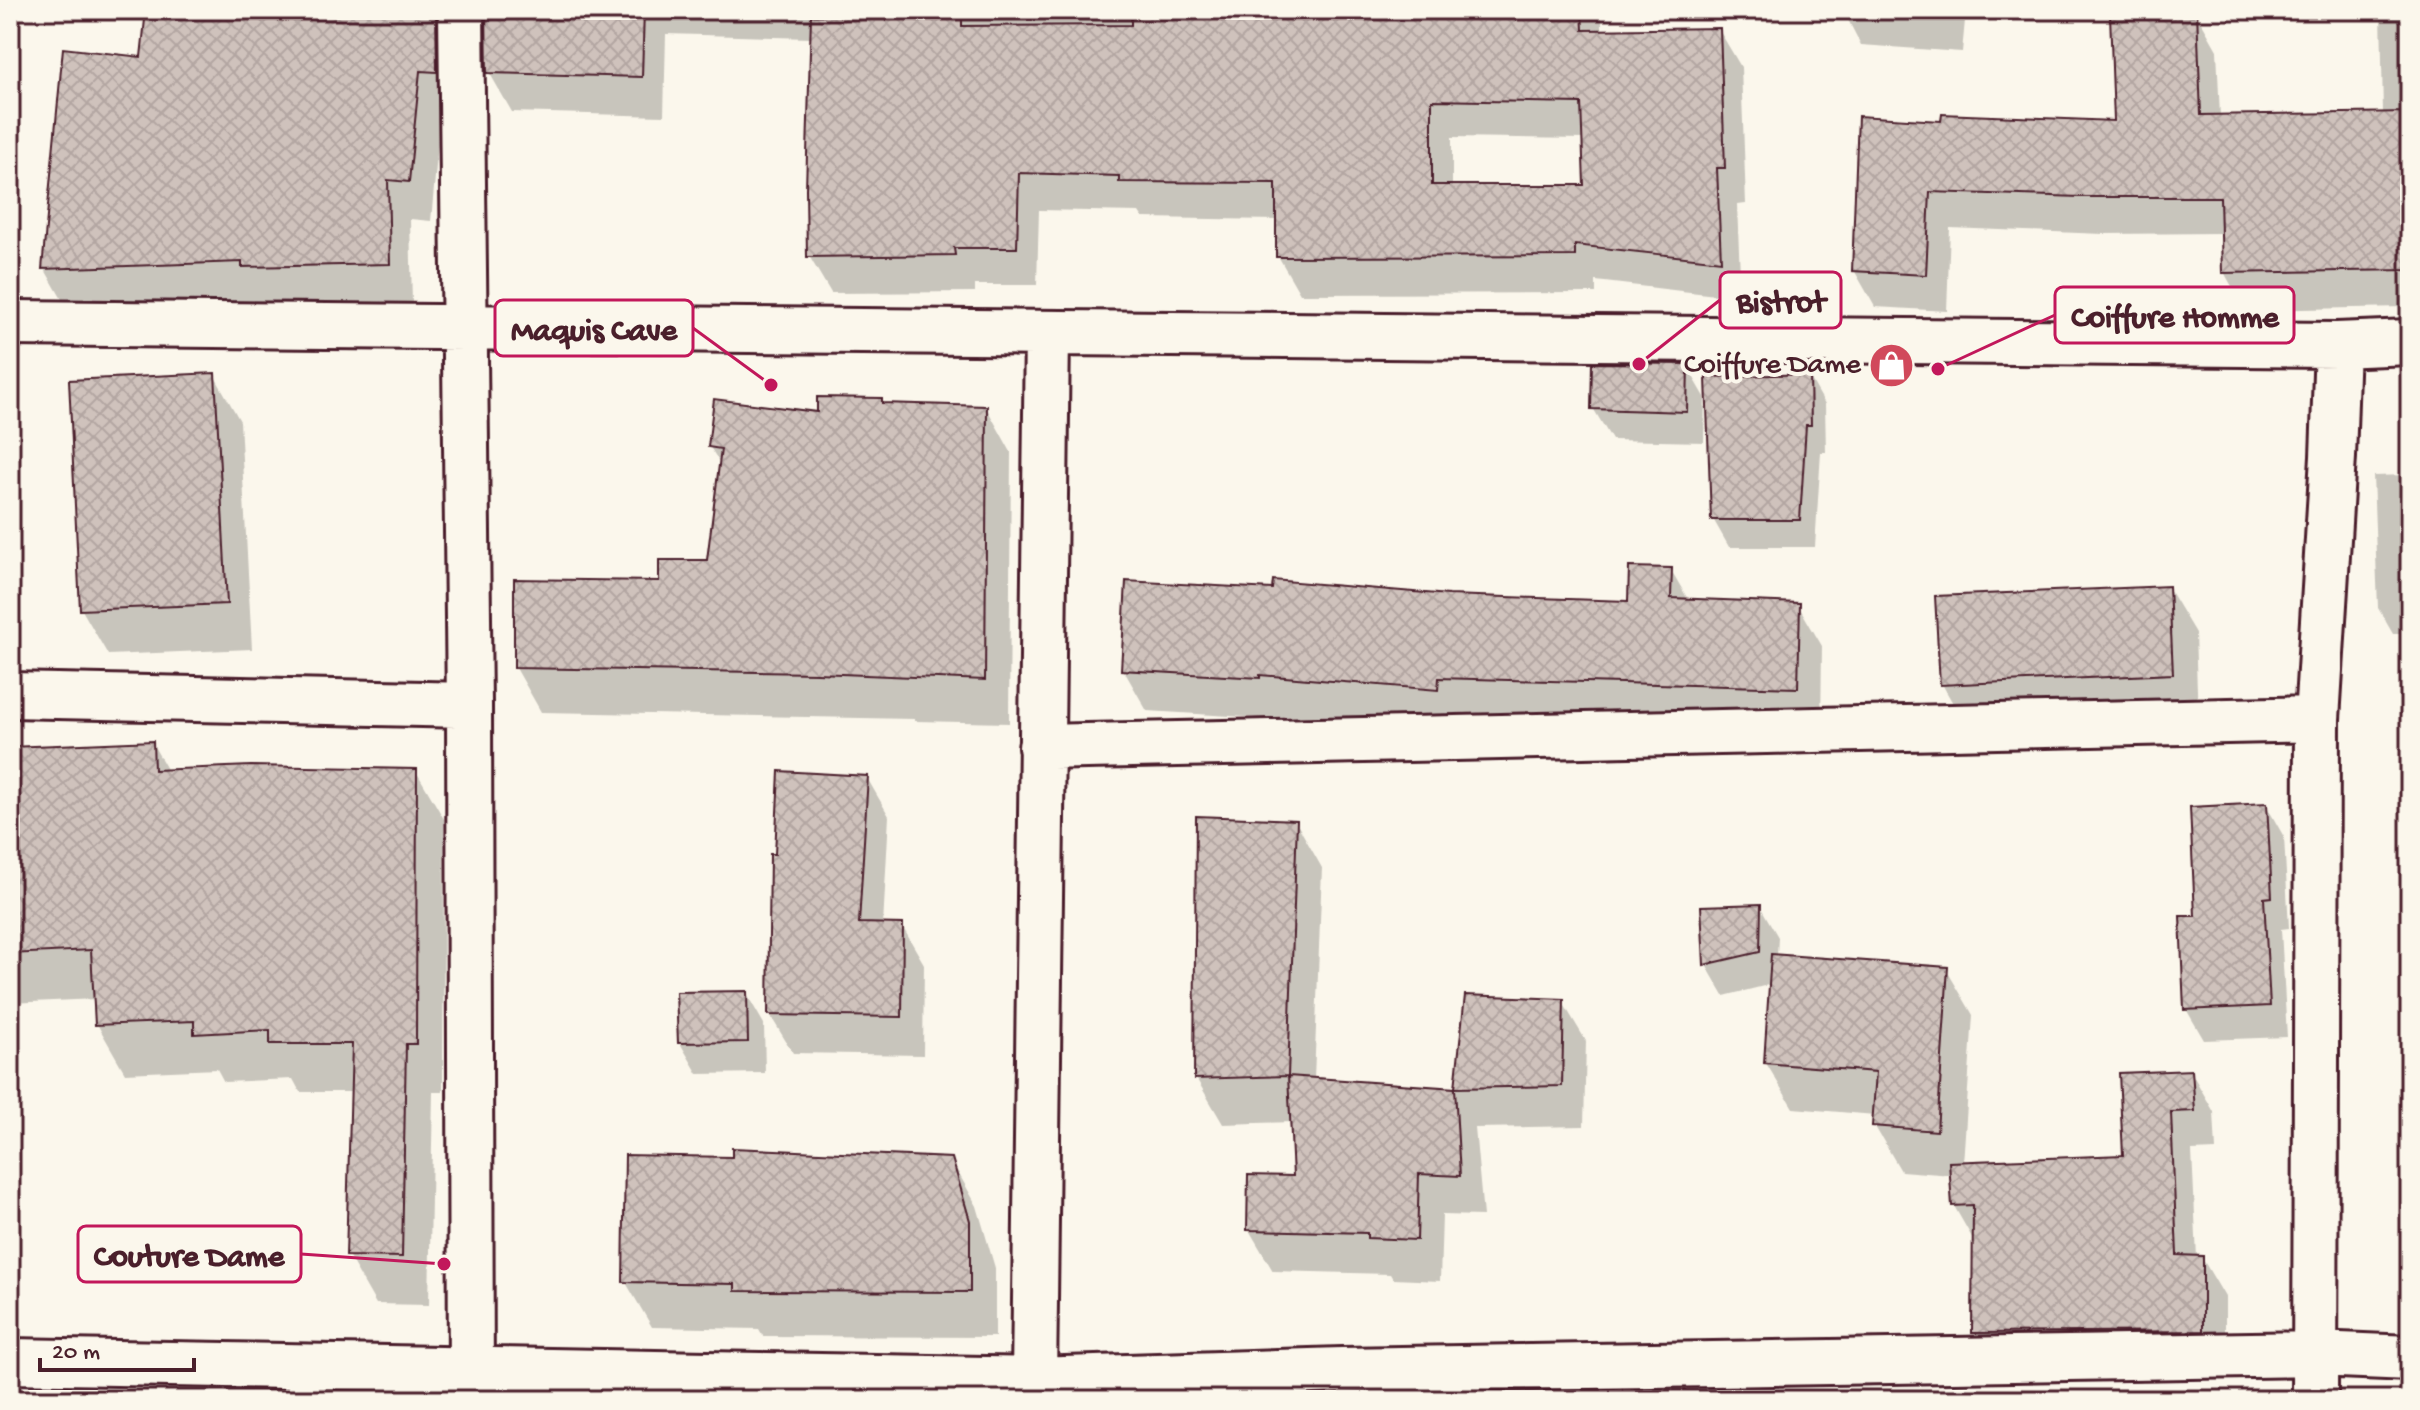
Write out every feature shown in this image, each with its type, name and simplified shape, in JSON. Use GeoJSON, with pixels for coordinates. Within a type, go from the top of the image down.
{"type":"FeatureCollection","features":[{"type":"Feature","properties":{"kind":"street"},"geometry":{"type":"LineString","coordinates":[[461,10],[469,705],[471,1384]]}},
{"type":"Feature","properties":{"kind":"street"},"geometry":{"type":"LineString","coordinates":[[10,323],[2337,345],[2410,342]]}},
{"type":"Feature","properties":{"kind":"street"},"geometry":{"type":"LineString","coordinates":[[1034,1380],[1047,334]]}},
{"type":"Feature","properties":{"kind":"street"},"geometry":{"type":"LineString","coordinates":[[2315,1400],[2317,719],[2337,345]]}},
{"type":"Feature","properties":{"kind":"street"},"geometry":{"type":"LineString","coordinates":[[10,695],[469,705]]}},
{"type":"Feature","properties":{"kind":"street"},"geometry":{"type":"LineString","coordinates":[[1041,747],[2317,719]]}},
{"type":"Feature","properties":{"kind":"street"},"geometry":{"type":"LineString","coordinates":[[10,1361],[471,1384],[1034,1380],[1342,1370],[2316,1354],[2410,1358]]}},
{"type":"Feature","properties":{"kind":"building"},"geometry":{"type":"Polygon","coordinates":[[[146,10],[395,10],[436,14],[437,72],[420,71],[409,182],[388,180],[390,264],[242,267],[242,262],[42,269],[63,48],[141,57],[146,10]]]}},
{"type":"Feature","properties":{"kind":"building"},"geometry":{"type":"Polygon","coordinates":[[[486,10],[644,10],[642,77],[487,73],[486,10]]]}},
{"type":"Feature","properties":{"kind":"building"},"geometry":{"type":"Polygon","coordinates":[[[1131,10],[1274,10],[1274,14],[1582,10],[1583,30],[1720,28],[1725,168],[1717,168],[1721,261],[1575,245],[1575,256],[1276,257],[1276,183],[1119,182],[1119,176],[1019,173],[1017,248],[954,248],[955,255],[807,257],[811,15],[962,18],[962,26],[1131,25],[1131,10]],[[1432,100],[1432,185],[1584,185],[1581,103],[1432,100]]]}},
{"type":"Feature","properties":{"kind":"building"},"geometry":{"type":"Polygon","coordinates":[[[2197,11],[2201,115],[2410,112],[2410,270],[2222,273],[2220,197],[2080,197],[1930,192],[1926,275],[1852,271],[1858,116],[1941,121],[1942,114],[2114,121],[2110,14],[2197,11]]]}},
{"type":"Feature","properties":{"kind":"building"},"geometry":{"type":"Polygon","coordinates":[[[1592,363],[1688,364],[1687,412],[1591,409],[1592,363]]]}},
{"type":"Feature","properties":{"kind":"building"},"geometry":{"type":"Polygon","coordinates":[[[215,373],[227,604],[80,610],[69,380],[215,373]]]}},
{"type":"Feature","properties":{"kind":"building"},"geometry":{"type":"Polygon","coordinates":[[[1810,374],[1811,425],[1806,425],[1800,520],[1711,520],[1706,377],[1810,374]]]}},
{"type":"Feature","properties":{"kind":"building"},"geometry":{"type":"Polygon","coordinates":[[[817,397],[882,398],[882,403],[987,406],[985,680],[817,673],[514,668],[514,579],[659,581],[659,560],[707,560],[721,449],[708,447],[714,399],[817,412],[817,397]]]}},
{"type":"Feature","properties":{"kind":"building"},"geometry":{"type":"Polygon","coordinates":[[[1629,567],[1672,568],[1671,598],[1800,603],[1798,688],[1439,678],[1438,690],[1260,675],[1260,678],[1121,670],[1126,581],[1272,589],[1273,580],[1449,595],[1628,601],[1629,567]]]}},
{"type":"Feature","properties":{"kind":"building"},"geometry":{"type":"Polygon","coordinates":[[[2169,586],[2173,674],[1940,685],[1935,596],[2169,586]]]}},
{"type":"Feature","properties":{"kind":"building"},"geometry":{"type":"Polygon","coordinates":[[[153,741],[154,770],[251,766],[417,769],[416,1044],[406,1044],[402,1257],[346,1256],[352,1044],[270,1044],[270,1030],[194,1034],[194,1021],[95,1025],[91,950],[10,954],[10,747],[153,741]]]}},
{"type":"Feature","properties":{"kind":"building"},"geometry":{"type":"Polygon","coordinates":[[[779,771],[868,776],[859,923],[903,924],[902,1017],[768,1015],[770,854],[775,854],[779,771]]]}},
{"type":"Feature","properties":{"kind":"building"},"geometry":{"type":"Polygon","coordinates":[[[2267,803],[2272,897],[2264,898],[2270,1006],[2184,1010],[2180,916],[2195,916],[2190,807],[2267,803]]]}},
{"type":"Feature","properties":{"kind":"building"},"geometry":{"type":"Polygon","coordinates":[[[1196,816],[1297,820],[1288,1076],[1194,1079],[1196,816]]]}},
{"type":"Feature","properties":{"kind":"building"},"geometry":{"type":"Polygon","coordinates":[[[1761,904],[1760,952],[1704,965],[1701,906],[1761,904]]]}},
{"type":"Feature","properties":{"kind":"building"},"geometry":{"type":"Polygon","coordinates":[[[1771,954],[1948,967],[1937,1131],[1872,1126],[1876,1072],[1764,1063],[1771,954]]]}},
{"type":"Feature","properties":{"kind":"building"},"geometry":{"type":"Polygon","coordinates":[[[747,991],[748,1042],[678,1043],[676,992],[747,991]]]}},
{"type":"Feature","properties":{"kind":"building"},"geometry":{"type":"Polygon","coordinates":[[[1465,995],[1564,999],[1562,1086],[1455,1088],[1465,995]]]}},
{"type":"Feature","properties":{"kind":"building"},"geometry":{"type":"Polygon","coordinates":[[[2192,1070],[2195,1111],[2171,1112],[2177,1255],[2203,1256],[2203,1331],[1972,1333],[1973,1205],[1952,1206],[1949,1162],[2123,1155],[2119,1073],[2192,1070]]]}},
{"type":"Feature","properties":{"kind":"building"},"geometry":{"type":"Polygon","coordinates":[[[1288,1076],[1455,1088],[1460,1176],[1419,1174],[1417,1240],[1367,1238],[1367,1233],[1247,1230],[1248,1175],[1293,1176],[1288,1076]]]}},
{"type":"Feature","properties":{"kind":"building"},"geometry":{"type":"Polygon","coordinates":[[[732,1148],[952,1158],[970,1221],[970,1292],[735,1291],[735,1284],[623,1282],[625,1155],[732,1157],[732,1148]]]}},
{"type":"Feature","properties":{"kind":"place","name":"Bistrot"},"geometry":{"type":"Point","coordinates":[1639,364]}},
{"type":"Feature","properties":{"kind":"place","name":"Coiffure Dame"},"geometry":{"type":"Point","coordinates":[1892,366]}},
{"type":"Feature","properties":{"kind":"place","name":"Coiffure Homme"},"geometry":{"type":"Point","coordinates":[1938,369]}},
{"type":"Feature","properties":{"kind":"place","name":"Maquis Cave"},"geometry":{"type":"Point","coordinates":[771,385]}},
{"type":"Feature","properties":{"kind":"place","name":"Couture Dame"},"geometry":{"type":"Point","coordinates":[444,1264]}}]}
